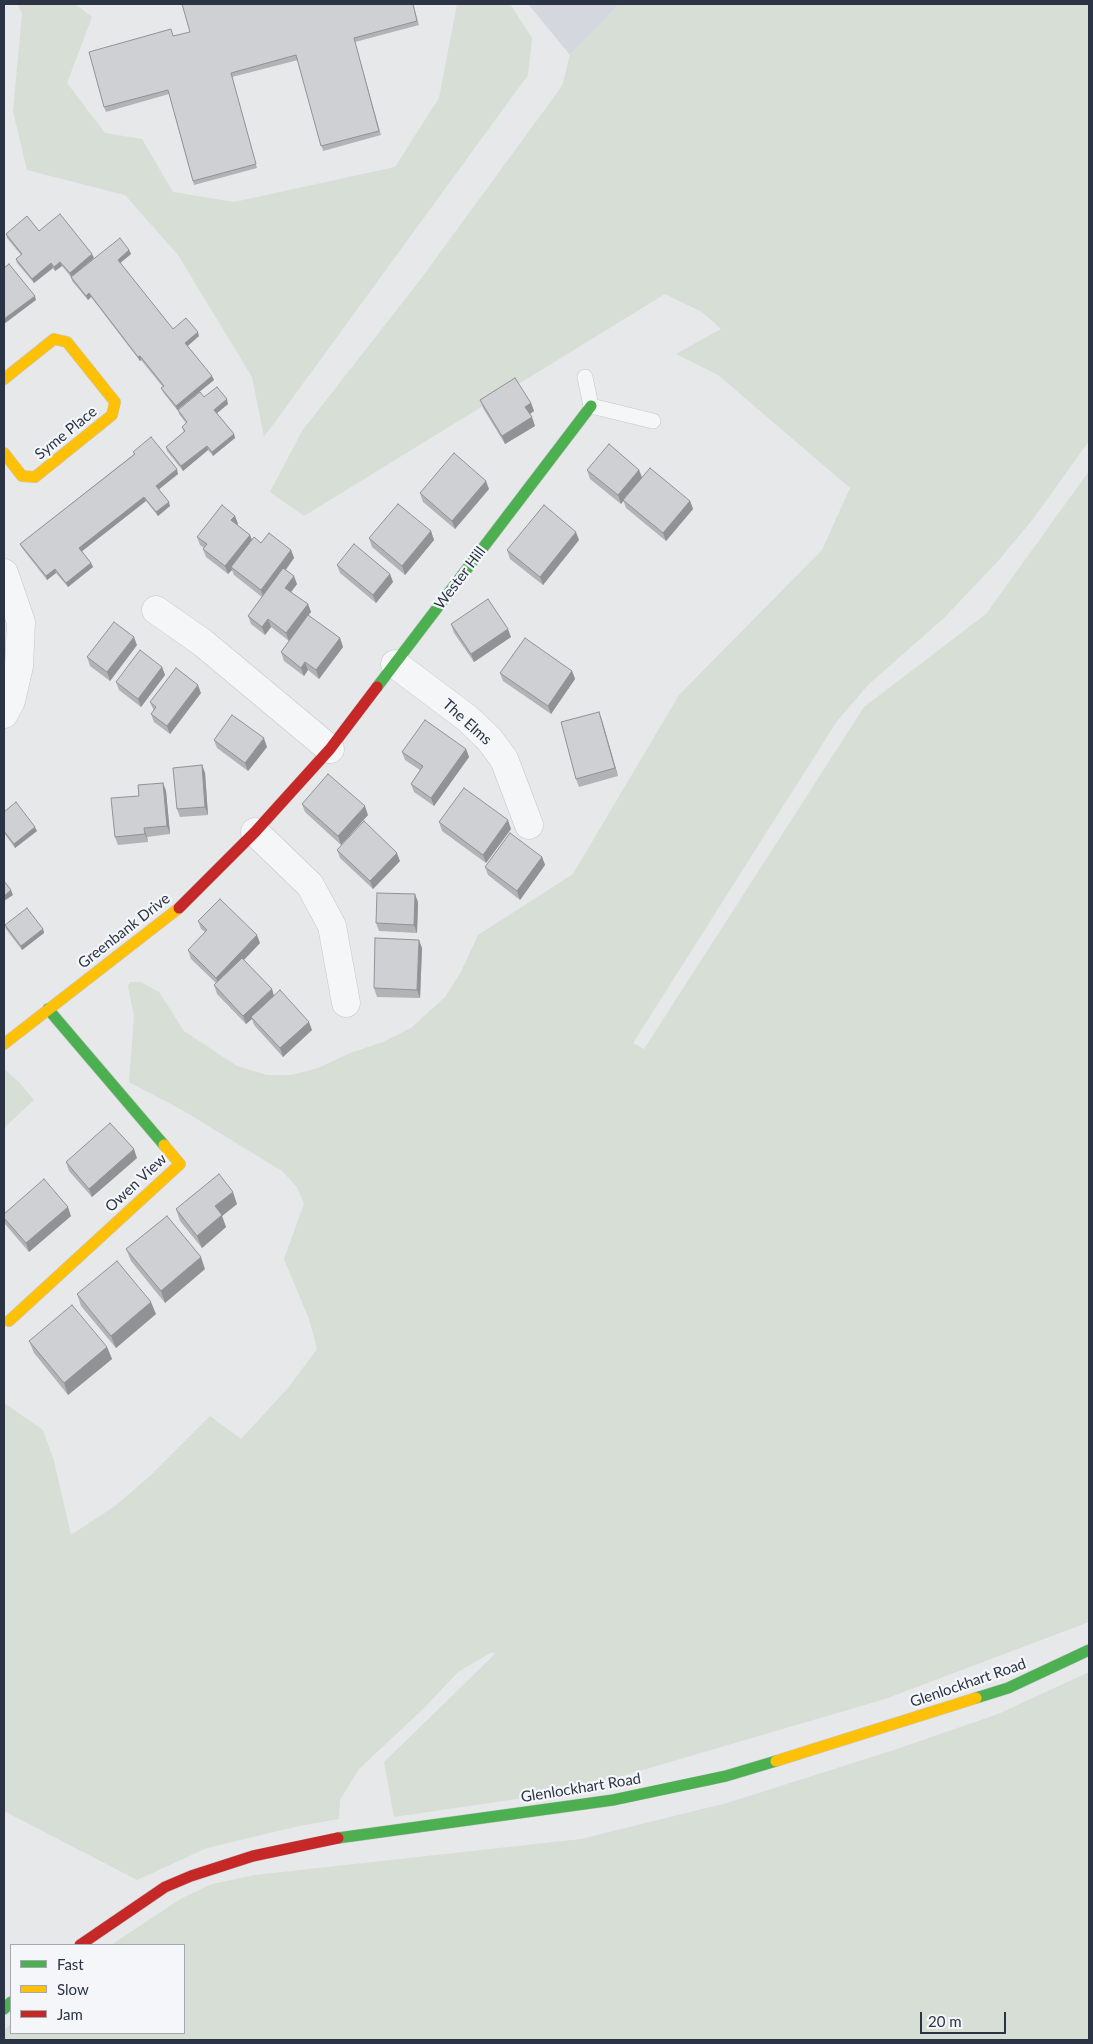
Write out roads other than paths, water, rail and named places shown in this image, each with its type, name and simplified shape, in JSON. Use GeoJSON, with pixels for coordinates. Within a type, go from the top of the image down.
{"type":"FeatureCollection","features":[{"type":"Feature","properties":{"kind":"street","name":"Syme Place"},"geometry":{"type":"LineString","coordinates":[[4,379],[54,339],[67,342],[115,402],[112,415],[35,477],[22,476],[4,453]]}},
{"type":"Feature","properties":{"kind":"street","name":"Wester Hill"},"geometry":{"type":"LineString","coordinates":[[256,832],[330,749],[591,406]]}},
{"type":"Feature","properties":{"kind":"street"},"geometry":{"type":"LineString","coordinates":[[4,573],[21,622],[19,666],[11,701],[4,714]]}},
{"type":"Feature","properties":{"kind":"street"},"geometry":{"type":"LineString","coordinates":[[156,610],[203,643],[330,749]]}},
{"type":"Feature","properties":{"kind":"street","name":"The Elms"},"geometry":{"type":"LineString","coordinates":[[395,664],[467,718],[489,739],[504,759],[529,825]]}},
{"type":"Feature","properties":{"kind":"street"},"geometry":{"type":"LineString","coordinates":[[256,832],[310,885],[328,918],[332,926],[346,1003]]}},
{"type":"Feature","properties":{"kind":"street","name":"Greenbank Drive"},"geometry":{"type":"LineString","coordinates":[[4,1044],[174,912],[256,832]]}},
{"type":"Feature","properties":{"kind":"street","name":"Owen View"},"geometry":{"type":"LineString","coordinates":[[9,1321],[180,1164],[48,1009]]}},
{"type":"Feature","properties":{"kind":"street","name":"Glenlockhart Road"},"geometry":{"type":"LineString","coordinates":[[81,1944],[165,1888],[191,1876],[253,1856],[326,1840],[613,1800],[726,1776],[832,1745],[1008,1688],[1089,1650]]}},
{"type":"Feature","properties":{"kind":"lane"},"geometry":{"type":"LineString","coordinates":[[585,377],[591,406],[653,421]]}}]}
